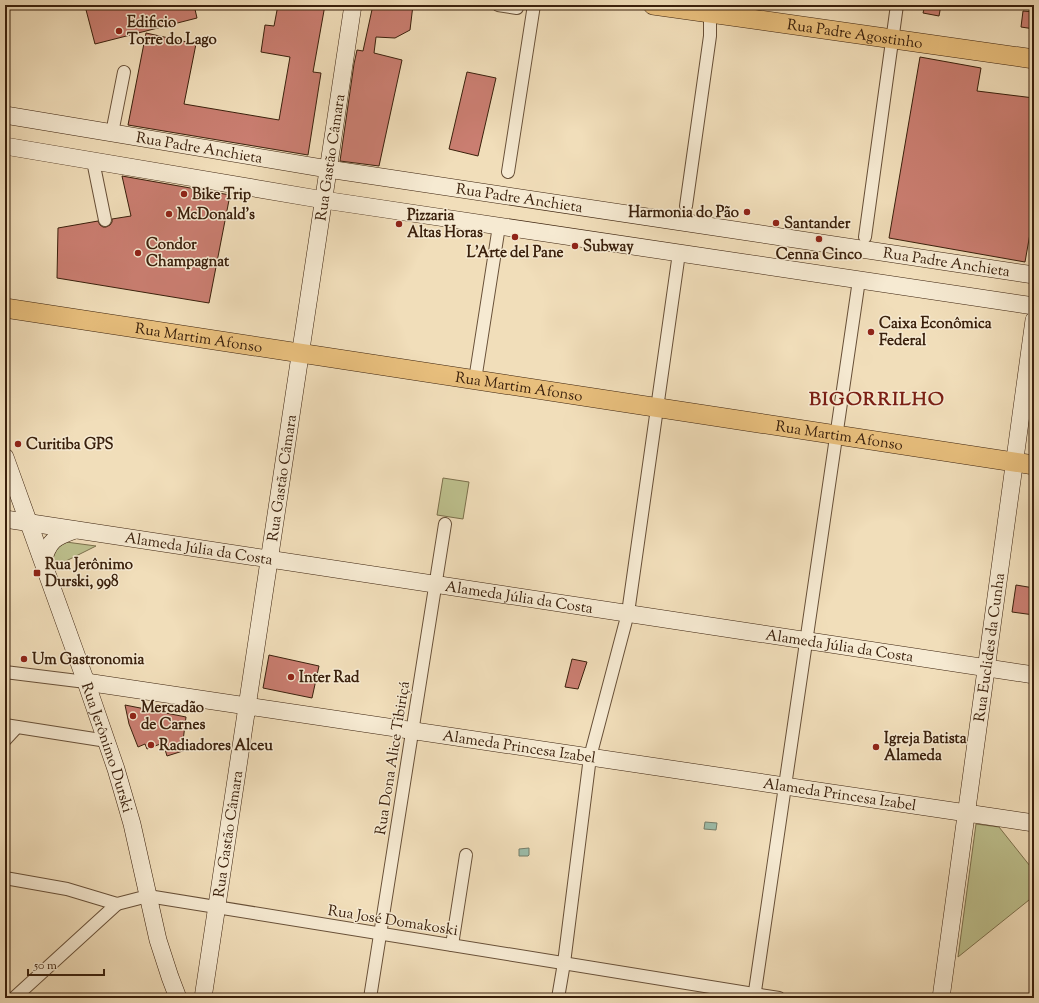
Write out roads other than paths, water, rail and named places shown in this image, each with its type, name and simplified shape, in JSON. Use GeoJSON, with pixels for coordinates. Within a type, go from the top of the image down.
{"type":"FeatureCollection","features":[{"type":"Feature","properties":{"kind":"main road","name":"Rua Padre Agostinho"},"geometry":{"type":"LineString","coordinates":[[653,5],[710,9],[893,39],[1034,59]]}},
{"type":"Feature","properties":{"kind":"main road","name":"Rua Martim Afonso"},"geometry":{"type":"LineString","coordinates":[[5,308],[1034,465]]}},
{"type":"Feature","properties":{"kind":"street","name":"Rua Gastão Câmara"},"geometry":{"type":"LineString","coordinates":[[204,998],[353,5]]}},
{"type":"Feature","properties":{"kind":"street"},"geometry":{"type":"LineString","coordinates":[[498,5],[517,8]]}},
{"type":"Feature","properties":{"kind":"street"},"geometry":{"type":"LineString","coordinates":[[508,172],[534,5]]}},
{"type":"Feature","properties":{"kind":"street"},"geometry":{"type":"LineString","coordinates":[[865,237],[898,5]]}},
{"type":"Feature","properties":{"kind":"street"},"geometry":{"type":"LineString","coordinates":[[686,206],[710,36],[710,9]]}},
{"type":"Feature","properties":{"kind":"street"},"geometry":{"type":"LineString","coordinates":[[112,132],[124,72]]}},
{"type":"Feature","properties":{"kind":"street","name":"Rua Padre Anchieta"},"geometry":{"type":"LineString","coordinates":[[5,114],[328,169],[1031,275]]}},
{"type":"Feature","properties":{"kind":"street","name":"Rua Padre Anchieta"},"geometry":{"type":"LineString","coordinates":[[5,146],[324,200],[1029,305]]}},
{"type":"Feature","properties":{"kind":"street"},"geometry":{"type":"LineString","coordinates":[[93,161],[105,220]]}},
{"type":"Feature","properties":{"kind":"street"},"geometry":{"type":"LineString","coordinates":[[475,380],[499,226]]}},
{"type":"Feature","properties":{"kind":"street"},"geometry":{"type":"LineString","coordinates":[[558,998],[564,963],[590,757],[628,613],[679,253]]}},
{"type":"Feature","properties":{"kind":"street"},"geometry":{"type":"LineString","coordinates":[[754,996],[859,280]]}},
{"type":"Feature","properties":{"kind":"street","name":"Rua Euclides da Cunha"},"geometry":{"type":"LineString","coordinates":[[940,998],[1034,320]]}},
{"type":"Feature","properties":{"kind":"street","name":"Rua Jerônimo Durski"},"geometry":{"type":"LineString","coordinates":[[5,457],[107,741],[128,807],[158,940],[178,998]]}},
{"type":"Feature","properties":{"kind":"street","name":"Alameda Júlia da Costa"},"geometry":{"type":"LineString","coordinates":[[5,519],[1034,674]]}},
{"type":"Feature","properties":{"kind":"street","name":"Rua Dona Alice Tibiriçá"},"geometry":{"type":"LineString","coordinates":[[370,998],[445,524]]}},
{"type":"Feature","properties":{"kind":"street"},"geometry":{"type":"LineString","coordinates":[[43,561],[48,546],[52,542],[63,534],[76,530]]}},
{"type":"Feature","properties":{"kind":"street","name":"Alameda Princesa Izabel"},"geometry":{"type":"LineString","coordinates":[[5,672],[86,682],[1034,823]]}},
{"type":"Feature","properties":{"kind":"street"},"geometry":{"type":"LineString","coordinates":[[5,740],[11,726],[107,741]]}},
{"type":"Feature","properties":{"kind":"street"},"geometry":{"type":"LineString","coordinates":[[452,945],[466,855]]}},
{"type":"Feature","properties":{"kind":"street"},"geometry":{"type":"LineString","coordinates":[[5,878],[67,889],[118,904]]}},
{"type":"Feature","properties":{"kind":"street","name":"Rua José Domakoski"},"geometry":{"type":"LineString","coordinates":[[118,904],[148,896],[564,963],[754,996],[779,998]]}},
{"type":"Feature","properties":{"kind":"street"},"geometry":{"type":"LineString","coordinates":[[14,998],[118,904]]}},
{"type":"Feature","properties":{"kind":"street"},"geometry":{"type":"LineString","coordinates":[[170,978],[177,986],[185,990],[194,990],[206,980]]}},
{"type":"Feature","properties":{"kind":"place","name":"Edificio Torre do Lago"},"geometry":{"type":"Point","coordinates":[119,31]}},
{"type":"Feature","properties":{"kind":"place","name":"Bike Trip"},"geometry":{"type":"Point","coordinates":[184,194]}},
{"type":"Feature","properties":{"kind":"place","name":"Harmonia do Pão"},"geometry":{"type":"Point","coordinates":[747,212]}},
{"type":"Feature","properties":{"kind":"place","name":"McDonald's"},"geometry":{"type":"Point","coordinates":[169,214]}},
{"type":"Feature","properties":{"kind":"place","name":"Santander"},"geometry":{"type":"Point","coordinates":[776,223]}},
{"type":"Feature","properties":{"kind":"place","name":"Pizzaria Altas Horas"},"geometry":{"type":"Point","coordinates":[399,224]}},
{"type":"Feature","properties":{"kind":"place","name":"L'Arte del Pane"},"geometry":{"type":"Point","coordinates":[515,237]}},
{"type":"Feature","properties":{"kind":"place","name":"Cenna Cinco"},"geometry":{"type":"Point","coordinates":[819,239]}},
{"type":"Feature","properties":{"kind":"place","name":"Subway"},"geometry":{"type":"Point","coordinates":[575,246]}},
{"type":"Feature","properties":{"kind":"place","name":"Condor Champagnat"},"geometry":{"type":"Point","coordinates":[138,253]}},
{"type":"Feature","properties":{"kind":"place","name":"Caixa Econômica Federal"},"geometry":{"type":"Point","coordinates":[871,332]}},
{"type":"Feature","properties":{"kind":"place","name":"Curitiba GPS"},"geometry":{"type":"Point","coordinates":[18,444]}},
{"type":"Feature","properties":{"kind":"place","name":"Rua Jerônimo Durski, 998"},"geometry":{"type":"Point","coordinates":[37,573]}},
{"type":"Feature","properties":{"kind":"place","name":"Um Gastronomia"},"geometry":{"type":"Point","coordinates":[24,659]}},
{"type":"Feature","properties":{"kind":"place","name":"Inter Rad"},"geometry":{"type":"Point","coordinates":[291,677]}},
{"type":"Feature","properties":{"kind":"place","name":"Mercadão de Carnes"},"geometry":{"type":"Point","coordinates":[133,716]}},
{"type":"Feature","properties":{"kind":"place","name":"Radiadores Alceu"},"geometry":{"type":"Point","coordinates":[151,745]}},
{"type":"Feature","properties":{"kind":"place","name":"Igreja Batista Alameda"},"geometry":{"type":"Point","coordinates":[876,747]}},
{"type":"Feature","properties":{"kind":"district","name":"BIGORRILHO"},"geometry":{"type":"Point","coordinates":[877,398]}}]}
